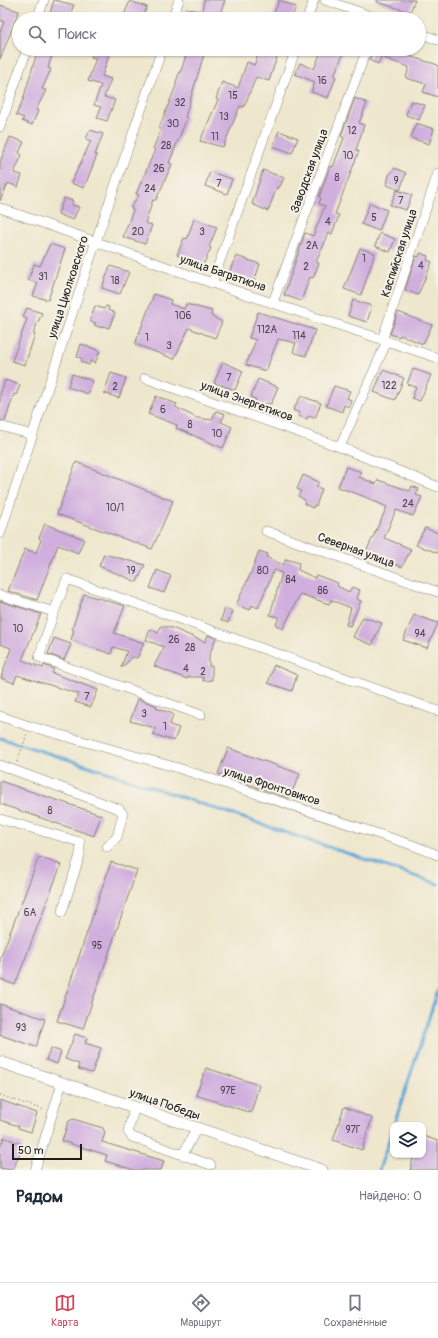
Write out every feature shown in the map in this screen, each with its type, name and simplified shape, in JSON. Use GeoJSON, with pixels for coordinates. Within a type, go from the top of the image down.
{"type":"FeatureCollection","features":[{"type":"Feature","properties":{"kind":"main road","name":"улица Победы"},"geometry":{"type":"LineString","coordinates":[[0,1063],[315,1170]]}},
{"type":"Feature","properties":{"kind":"main road","name":"улица Победы"},"geometry":{"type":"LineString","coordinates":[[61,1084],[322,1170]]}},
{"type":"Feature","properties":{"kind":"street"},"geometry":{"type":"LineString","coordinates":[[40,12],[44,0]]}},
{"type":"Feature","properties":{"kind":"street"},"geometry":{"type":"LineString","coordinates":[[174,12],[178,0]]}},
{"type":"Feature","properties":{"kind":"street"},"geometry":{"type":"LineString","coordinates":[[310,12],[314,0]]}},
{"type":"Feature","properties":{"kind":"street"},"geometry":{"type":"LineString","coordinates":[[325,0],[358,12]]}},
{"type":"Feature","properties":{"kind":"street"},"geometry":{"type":"LineString","coordinates":[[426,36],[438,40]]}},
{"type":"Feature","properties":{"kind":"street"},"geometry":{"type":"LineString","coordinates":[[0,127],[25,56]]}},
{"type":"Feature","properties":{"kind":"street","name":"улица Циолковского"},"geometry":{"type":"LineString","coordinates":[[0,534],[96,241],[160,56]]}},
{"type":"Feature","properties":{"kind":"street"},"geometry":{"type":"LineString","coordinates":[[212,283],[293,56]]}},
{"type":"Feature","properties":{"kind":"street","name":"Заводская улица"},"geometry":{"type":"LineString","coordinates":[[273,302],[364,56]]}},
{"type":"Feature","properties":{"kind":"street","name":"Каспийская улица"},"geometry":{"type":"LineString","coordinates":[[385,341],[438,173]]}},
{"type":"Feature","properties":{"kind":"street","name":"улица Багратиона"},"geometry":{"type":"LineString","coordinates":[[0,208],[212,283],[438,358]]}},
{"type":"Feature","properties":{"kind":"street"},"geometry":{"type":"LineString","coordinates":[[340,448],[385,341]]}},
{"type":"Feature","properties":{"kind":"street","name":"улица Энергетиков"},"geometry":{"type":"LineString","coordinates":[[145,378],[340,448],[438,487]]}},
{"type":"Feature","properties":{"kind":"street"},"geometry":{"type":"LineString","coordinates":[[0,426],[32,435]]}},
{"type":"Feature","properties":{"kind":"street","name":"Северная улица"},"geometry":{"type":"LineString","coordinates":[[266,531],[438,592]]}},
{"type":"Feature","properties":{"kind":"street"},"geometry":{"type":"LineString","coordinates":[[202,715],[39,657],[67,579],[438,711]]}},
{"type":"Feature","properties":{"kind":"street"},"geometry":{"type":"LineString","coordinates":[[0,595],[54,612]]}},
{"type":"Feature","properties":{"kind":"street","name":"улица Фронтовиков"},"geometry":{"type":"LineString","coordinates":[[0,716],[29,726],[178,768],[412,845],[438,856]]}},
{"type":"Feature","properties":{"kind":"street"},"geometry":{"type":"LineString","coordinates":[[0,764],[119,809],[123,814],[117,837],[107,847]]}},
{"type":"Feature","properties":{"kind":"street"},"geometry":{"type":"LineString","coordinates":[[0,820],[80,842],[80,855],[62,912]]}},
{"type":"Feature","properties":{"kind":"street"},"geometry":{"type":"LineString","coordinates":[[35,1170],[61,1084]]}},
{"type":"Feature","properties":{"kind":"street"},"geometry":{"type":"LineString","coordinates":[[134,1109],[128,1134],[212,1164]]}},
{"type":"Feature","properties":{"kind":"street"},"geometry":{"type":"LineString","coordinates":[[183,1154],[196,1130]]}},
{"type":"Feature","properties":{"kind":"path"},"geometry":{"type":"LineString","coordinates":[[20,754],[26,737]]}},
{"type":"Feature","properties":{"kind":"path"},"geometry":{"type":"LineString","coordinates":[[0,1095],[52,1113]]}},
{"type":"Feature","properties":{"kind":"building"},"geometry":{"type":"Polygon","coordinates":[[[54,0],[74,5],[71,12],[50,12],[54,0]]]}},
{"type":"Feature","properties":{"kind":"building"},"geometry":{"type":"Polygon","coordinates":[[[204,0],[225,0],[221,12],[185,11],[186,9],[202,11],[204,0]]]}},
{"type":"Feature","properties":{"kind":"building"},"geometry":{"type":"Polygon","coordinates":[[[279,0],[296,7],[294,12],[275,12],[279,0]]]}},
{"type":"Feature","properties":{"kind":"building"},"geometry":{"type":"Polygon","coordinates":[[[377,0],[415,0],[410,12],[377,2],[377,0]]]}},
{"type":"Feature","properties":{"kind":"building"},"geometry":{"type":"Polygon","coordinates":[[[130,1],[147,7],[145,12],[125,12],[130,1]]]}},
{"type":"Feature","properties":{"kind":"building"},"geometry":{"type":"Polygon","coordinates":[[[0,5],[19,11],[12,12],[12,29],[0,59],[0,32],[4,22],[0,20],[0,5]]]}},
{"type":"Feature","properties":{"kind":"building"},"geometry":{"type":"Polygon","coordinates":[[[36,56],[52,56],[48,68],[51,69],[42,89],[46,90],[36,110],[38,111],[32,125],[22,121],[24,118],[16,115],[23,100],[36,56]]]}},
{"type":"Feature","properties":{"kind":"building"},"geometry":{"type":"Polygon","coordinates":[[[109,56],[102,76],[111,79],[104,97],[115,100],[107,121],[97,118],[101,107],[94,105],[101,85],[88,81],[96,58],[91,57],[109,56]]]}},
{"type":"Feature","properties":{"kind":"building"},"geometry":{"type":"Polygon","coordinates":[[[186,56],[203,56],[185,117],[187,118],[169,163],[172,164],[156,200],[153,200],[145,223],[152,225],[145,244],[123,237],[133,210],[131,207],[139,195],[136,194],[155,150],[153,149],[161,129],[159,128],[186,56]]]}},
{"type":"Feature","properties":{"kind":"building"},"geometry":{"type":"Polygon","coordinates":[[[258,56],[277,56],[269,81],[256,77],[244,107],[240,106],[223,147],[200,141],[218,100],[216,99],[222,82],[238,88],[247,62],[254,65],[258,56]]]}},
{"type":"Feature","properties":{"kind":"building"},"geometry":{"type":"Polygon","coordinates":[[[319,56],[342,56],[334,76],[336,77],[328,98],[311,92],[315,82],[295,74],[300,63],[314,69],[319,56]]]}},
{"type":"Feature","properties":{"kind":"building"},"geometry":{"type":"Polygon","coordinates":[[[370,56],[409,56],[438,65],[438,97],[423,92],[426,84],[406,78],[409,67],[381,57],[378,64],[369,60],[370,56]]]}},
{"type":"Feature","properties":{"kind":"building"},"geometry":{"type":"Polygon","coordinates":[[[355,98],[367,103],[359,123],[364,125],[356,150],[359,151],[335,214],[339,215],[332,234],[329,233],[316,262],[319,263],[313,278],[310,277],[301,301],[284,295],[305,233],[313,236],[325,206],[319,204],[321,198],[319,197],[330,166],[333,167],[344,138],[341,136],[355,98]]]}},
{"type":"Feature","properties":{"kind":"building"},"geometry":{"type":"Polygon","coordinates":[[[411,101],[425,105],[419,120],[406,115],[411,101]]]}},
{"type":"Feature","properties":{"kind":"building"},"geometry":{"type":"Polygon","coordinates":[[[416,123],[434,129],[429,144],[411,138],[416,123]]]}},
{"type":"Feature","properties":{"kind":"building"},"geometry":{"type":"Polygon","coordinates":[[[90,130],[103,134],[95,155],[97,155],[84,188],[71,183],[91,141],[86,139],[90,130]]]}},
{"type":"Feature","properties":{"kind":"building"},"geometry":{"type":"Polygon","coordinates":[[[279,131],[298,138],[292,153],[273,146],[279,131]]]}},
{"type":"Feature","properties":{"kind":"building"},"geometry":{"type":"Polygon","coordinates":[[[10,137],[24,142],[19,153],[22,155],[14,173],[22,175],[18,187],[8,183],[0,201],[0,162],[10,137]]]}},
{"type":"Feature","properties":{"kind":"building"},"geometry":{"type":"Polygon","coordinates":[[[395,168],[406,173],[400,190],[387,185],[389,175],[395,168]]]}},
{"type":"Feature","properties":{"kind":"building"},"geometry":{"type":"Polygon","coordinates":[[[263,170],[284,178],[279,188],[277,187],[268,211],[252,204],[263,170]]]}},
{"type":"Feature","properties":{"kind":"building"},"geometry":{"type":"Polygon","coordinates":[[[210,172],[232,179],[227,194],[205,186],[210,172]]]}},
{"type":"Feature","properties":{"kind":"building"},"geometry":{"type":"Polygon","coordinates":[[[397,190],[412,195],[406,210],[390,205],[397,190]]]}},
{"type":"Feature","properties":{"kind":"building"},"geometry":{"type":"Polygon","coordinates":[[[64,198],[73,201],[72,205],[79,207],[73,220],[58,214],[64,198]]]}},
{"type":"Feature","properties":{"kind":"building"},"geometry":{"type":"Polygon","coordinates":[[[370,203],[387,210],[379,231],[361,224],[370,203]]]}},
{"type":"Feature","properties":{"kind":"building"},"geometry":{"type":"Polygon","coordinates":[[[194,219],[217,227],[209,247],[211,248],[203,265],[177,255],[184,238],[187,239],[194,219]]]}},
{"type":"Feature","properties":{"kind":"building"},"geometry":{"type":"Polygon","coordinates":[[[380,233],[395,239],[390,252],[375,246],[380,233]]]}},
{"type":"Feature","properties":{"kind":"building"},"geometry":{"type":"Polygon","coordinates":[[[50,244],[65,249],[48,300],[33,296],[38,283],[28,280],[34,264],[40,266],[50,244]]]}},
{"type":"Feature","properties":{"kind":"building"},"geometry":{"type":"Polygon","coordinates":[[[360,248],[375,253],[361,295],[344,289],[360,248]]]}},
{"type":"Feature","properties":{"kind":"building"},"geometry":{"type":"Polygon","coordinates":[[[420,253],[428,256],[427,260],[432,262],[418,295],[405,290],[416,256],[419,257],[420,253]]]}},
{"type":"Feature","properties":{"kind":"building"},"geometry":{"type":"Polygon","coordinates":[[[236,256],[260,264],[254,282],[229,273],[236,256]]]}},
{"type":"Feature","properties":{"kind":"building"},"geometry":{"type":"Polygon","coordinates":[[[110,266],[129,272],[120,294],[102,288],[110,266]]]}},
{"type":"Feature","properties":{"kind":"building"},"geometry":{"type":"Polygon","coordinates":[[[154,294],[171,300],[170,304],[184,309],[186,304],[212,311],[211,316],[222,322],[215,338],[189,328],[174,359],[135,344],[154,294]]]}},
{"type":"Feature","properties":{"kind":"building"},"geometry":{"type":"Polygon","coordinates":[[[353,300],[372,306],[367,322],[348,316],[353,300]]]}},
{"type":"Feature","properties":{"kind":"building"},"geometry":{"type":"Polygon","coordinates":[[[95,306],[104,309],[106,306],[109,307],[108,310],[115,313],[109,328],[103,326],[102,328],[94,325],[96,323],[90,321],[95,306]]]}},
{"type":"Feature","properties":{"kind":"building"},"geometry":{"type":"Polygon","coordinates":[[[27,308],[42,313],[33,333],[35,334],[25,365],[12,361],[27,319],[23,317],[27,308]]]}},
{"type":"Feature","properties":{"kind":"building"},"geometry":{"type":"Polygon","coordinates":[[[258,312],[315,330],[306,356],[293,352],[296,343],[278,339],[266,371],[246,365],[256,340],[249,338],[258,312]]]}},
{"type":"Feature","properties":{"kind":"building"},"geometry":{"type":"Polygon","coordinates":[[[398,312],[432,325],[423,344],[400,335],[399,337],[390,334],[398,312]]]}},
{"type":"Feature","properties":{"kind":"building"},"geometry":{"type":"Polygon","coordinates":[[[81,344],[100,351],[95,363],[90,361],[89,365],[81,362],[82,358],[77,357],[81,344]]]}},
{"type":"Feature","properties":{"kind":"building"},"geometry":{"type":"Polygon","coordinates":[[[223,362],[243,371],[235,390],[214,383],[223,362]]]}},
{"type":"Feature","properties":{"kind":"building"},"geometry":{"type":"Polygon","coordinates":[[[413,369],[431,375],[420,401],[412,398],[416,387],[407,384],[413,369]]]}},
{"type":"Feature","properties":{"kind":"building"},"geometry":{"type":"Polygon","coordinates":[[[383,370],[404,378],[395,400],[374,392],[383,370]]]}},
{"type":"Feature","properties":{"kind":"building"},"geometry":{"type":"Polygon","coordinates":[[[111,373],[126,378],[119,398],[104,393],[111,373]]]}},
{"type":"Feature","properties":{"kind":"building"},"geometry":{"type":"Polygon","coordinates":[[[72,374],[93,381],[88,394],[68,387],[72,374]]]}},
{"type":"Feature","properties":{"kind":"building"},"geometry":{"type":"Polygon","coordinates":[[[258,379],[278,387],[271,404],[267,403],[257,408],[255,399],[251,397],[258,379]]]}},
{"type":"Feature","properties":{"kind":"building"},"geometry":{"type":"Polygon","coordinates":[[[5,380],[20,385],[16,395],[14,394],[5,421],[0,420],[0,395],[5,380]]]}},
{"type":"Feature","properties":{"kind":"building"},"geometry":{"type":"Polygon","coordinates":[[[334,386],[350,391],[347,398],[351,400],[349,407],[344,405],[342,412],[326,406],[334,386]]]}},
{"type":"Feature","properties":{"kind":"building"},"geometry":{"type":"Polygon","coordinates":[[[156,396],[177,404],[175,407],[197,418],[212,420],[216,411],[225,414],[221,422],[232,427],[223,448],[176,428],[177,425],[148,414],[156,396]]]}},
{"type":"Feature","properties":{"kind":"building"},"geometry":{"type":"Polygon","coordinates":[[[301,396],[321,403],[315,418],[308,416],[307,419],[298,416],[300,413],[293,410],[301,396]]]}},
{"type":"Feature","properties":{"kind":"building"},"geometry":{"type":"Polygon","coordinates":[[[76,462],[173,501],[152,549],[57,514],[76,462]]]}},
{"type":"Feature","properties":{"kind":"building"},"geometry":{"type":"Polygon","coordinates":[[[346,467],[362,472],[359,477],[376,484],[378,480],[410,491],[412,486],[419,489],[416,495],[422,497],[413,516],[396,510],[384,538],[411,549],[402,567],[376,556],[376,558],[365,554],[387,507],[338,487],[346,467]]]}},
{"type":"Feature","properties":{"kind":"building"},"geometry":{"type":"Polygon","coordinates":[[[303,475],[319,482],[316,487],[322,489],[316,506],[314,505],[313,508],[304,504],[305,500],[298,496],[301,491],[297,489],[303,475]]]}},
{"type":"Feature","properties":{"kind":"building"},"geometry":{"type":"Polygon","coordinates":[[[45,524],[84,539],[78,553],[58,545],[37,600],[8,591],[25,549],[36,553],[41,540],[39,538],[45,524]]]}},
{"type":"Feature","properties":{"kind":"building"},"geometry":{"type":"Polygon","coordinates":[[[425,528],[438,533],[438,553],[416,545],[425,528]]]}},
{"type":"Feature","properties":{"kind":"building"},"geometry":{"type":"Polygon","coordinates":[[[259,551],[268,554],[266,557],[283,565],[286,559],[299,563],[298,570],[315,578],[316,575],[338,583],[337,586],[349,592],[352,587],[360,590],[357,599],[361,601],[350,626],[346,625],[351,608],[331,600],[329,604],[300,594],[283,629],[276,625],[279,617],[270,615],[282,573],[274,570],[258,608],[252,605],[250,610],[236,605],[259,551]]]}},
{"type":"Feature","properties":{"kind":"building"},"geometry":{"type":"Polygon","coordinates":[[[104,554],[145,565],[137,582],[99,566],[104,554]]]}},
{"type":"Feature","properties":{"kind":"building"},"geometry":{"type":"Polygon","coordinates":[[[157,570],[171,576],[164,593],[150,588],[157,570]]]}},
{"type":"Feature","properties":{"kind":"building"},"geometry":{"type":"Polygon","coordinates":[[[84,594],[125,606],[114,633],[144,643],[137,658],[133,657],[121,668],[127,651],[113,647],[111,654],[71,640],[74,630],[72,629],[84,594]]]}},
{"type":"Feature","properties":{"kind":"building"},"geometry":{"type":"Polygon","coordinates":[[[0,601],[41,614],[22,660],[43,668],[44,665],[54,669],[52,673],[98,690],[91,707],[75,702],[79,694],[17,675],[14,683],[1,678],[11,648],[0,644],[0,601]]]}},
{"type":"Feature","properties":{"kind":"building"},"geometry":{"type":"Polygon","coordinates":[[[225,608],[232,611],[228,623],[221,620],[225,608]]]}},
{"type":"Feature","properties":{"kind":"building"},"geometry":{"type":"Polygon","coordinates":[[[414,615],[438,623],[427,648],[403,640],[414,615]]]}},
{"type":"Feature","properties":{"kind":"building"},"geometry":{"type":"Polygon","coordinates":[[[363,617],[382,623],[372,645],[353,637],[363,617]]]}},
{"type":"Feature","properties":{"kind":"building"},"geometry":{"type":"Polygon","coordinates":[[[161,626],[172,628],[205,642],[208,635],[216,638],[209,656],[209,666],[212,666],[212,680],[203,681],[203,677],[188,677],[187,679],[154,666],[164,647],[146,640],[150,629],[158,633],[161,626]]]}},
{"type":"Feature","properties":{"kind":"building"},"geometry":{"type":"Polygon","coordinates":[[[54,638],[71,644],[64,660],[48,654],[54,638]]]}},
{"type":"Feature","properties":{"kind":"building"},"geometry":{"type":"Polygon","coordinates":[[[274,665],[297,675],[292,691],[268,683],[274,665]]]}},
{"type":"Feature","properties":{"kind":"building"},"geometry":{"type":"Polygon","coordinates":[[[138,699],[173,714],[170,725],[179,728],[174,741],[153,734],[155,728],[130,721],[138,699]]]}},
{"type":"Feature","properties":{"kind":"building"},"geometry":{"type":"Polygon","coordinates":[[[228,748],[300,774],[289,798],[218,774],[228,748]]]}},
{"type":"Feature","properties":{"kind":"building"},"geometry":{"type":"Polygon","coordinates":[[[0,781],[101,815],[94,836],[0,804],[0,781]]]}},
{"type":"Feature","properties":{"kind":"building"},"geometry":{"type":"Polygon","coordinates":[[[39,857],[61,865],[15,985],[0,979],[0,959],[39,857]]]}},
{"type":"Feature","properties":{"kind":"building"},"geometry":{"type":"Polygon","coordinates":[[[111,862],[137,870],[83,1029],[57,1021],[111,862]]]}},
{"type":"Feature","properties":{"kind":"building"},"geometry":{"type":"Polygon","coordinates":[[[0,1004],[45,1019],[36,1047],[0,1035],[0,1004]]]}},
{"type":"Feature","properties":{"kind":"building"},"geometry":{"type":"Polygon","coordinates":[[[75,1034],[87,1038],[85,1043],[101,1048],[92,1073],[78,1069],[79,1064],[65,1059],[75,1034]]]}},
{"type":"Feature","properties":{"kind":"building"},"geometry":{"type":"Polygon","coordinates":[[[51,1048],[61,1052],[57,1064],[46,1060],[51,1048]]]}},
{"type":"Feature","properties":{"kind":"building"},"geometry":{"type":"Polygon","coordinates":[[[206,1068],[259,1085],[251,1113],[196,1095],[206,1068]]]}},
{"type":"Feature","properties":{"kind":"building"},"geometry":{"type":"Polygon","coordinates":[[[0,1100],[37,1113],[31,1132],[18,1128],[19,1126],[0,1120],[0,1100]]]}},
{"type":"Feature","properties":{"kind":"building"},"geometry":{"type":"Polygon","coordinates":[[[344,1107],[372,1118],[362,1150],[333,1140],[344,1107]]]}},
{"type":"Feature","properties":{"kind":"building"},"geometry":{"type":"Polygon","coordinates":[[[73,1119],[103,1128],[105,1133],[102,1142],[164,1161],[161,1170],[134,1170],[105,1161],[107,1155],[62,1141],[68,1122],[73,1119]]]}},
{"type":"Feature","properties":{"kind":"building"},"geometry":{"type":"Polygon","coordinates":[[[4,1137],[23,1145],[13,1170],[0,1168],[0,1148],[4,1137]]]}},
{"type":"Feature","properties":{"kind":"building"},"geometry":{"type":"Polygon","coordinates":[[[426,1137],[438,1141],[438,1170],[410,1170],[413,1158],[426,1158],[426,1137]]]}},
{"type":"Feature","properties":{"kind":"waterway"},"geometry":{"type":"LineString","coordinates":[[0,738],[92,767],[438,884]]}},
{"type":"Feature","properties":{"kind":"waterway"},"geometry":{"type":"LineString","coordinates":[[395,1122],[438,990]]}},
{"type":"Feature","properties":{"kind":"waterway"},"geometry":{"type":"LineString","coordinates":[[379,1170],[390,1137]]}}]}
